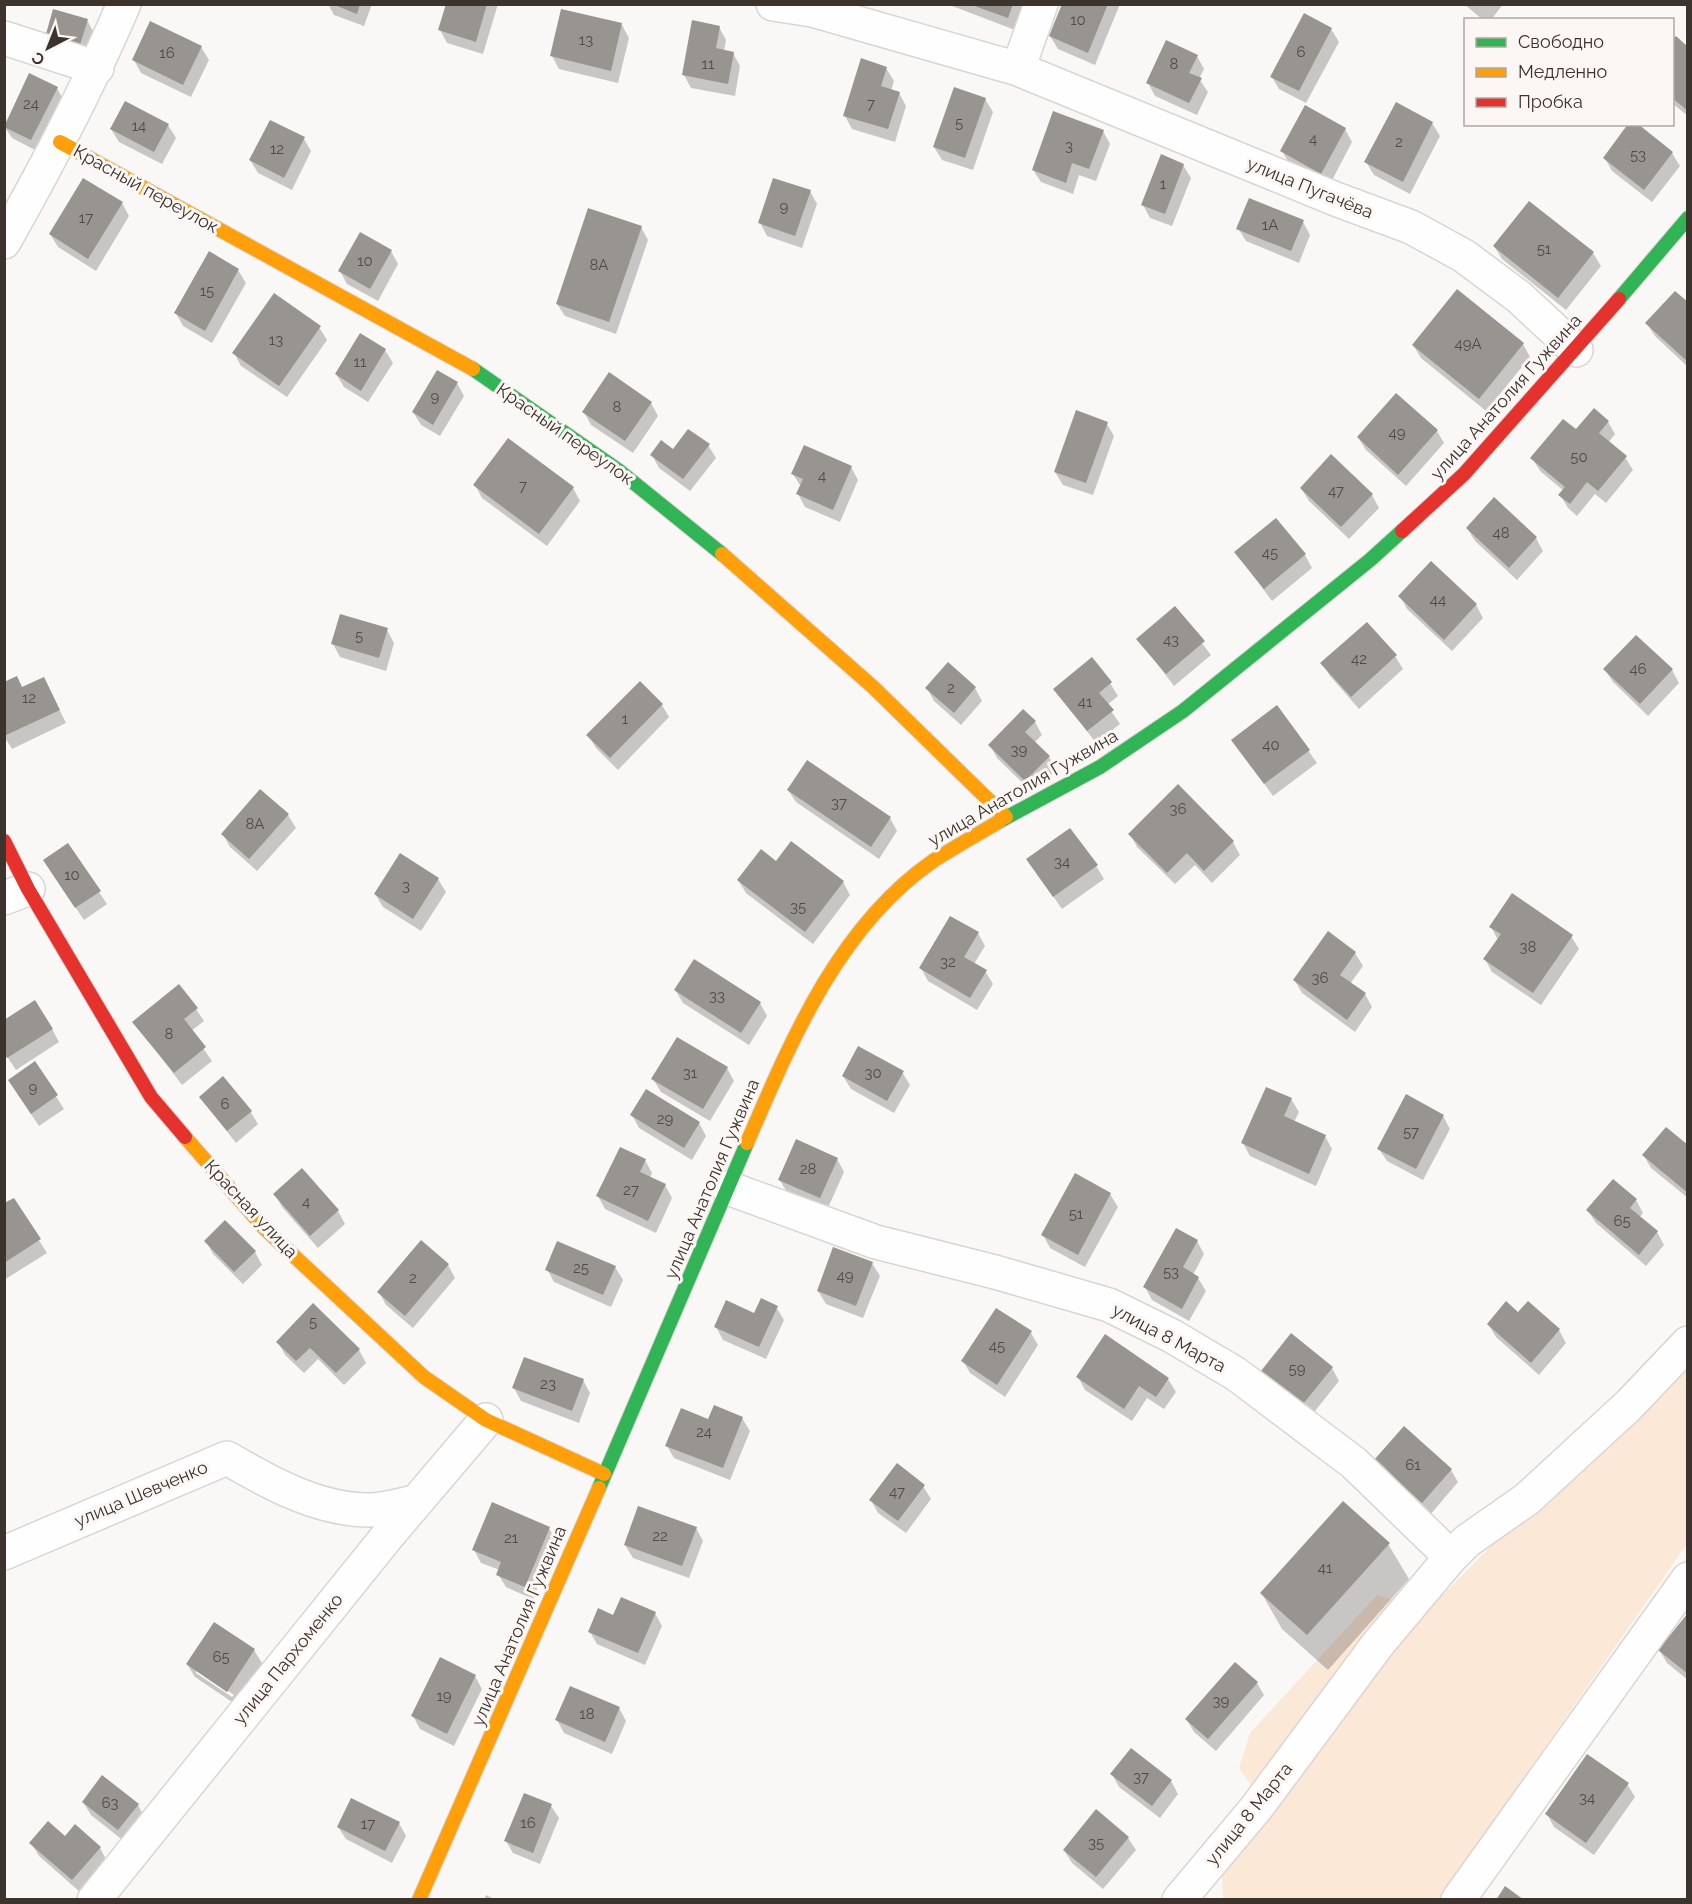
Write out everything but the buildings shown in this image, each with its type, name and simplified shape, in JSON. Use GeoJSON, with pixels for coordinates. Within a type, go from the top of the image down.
{"type":"FeatureCollection","features":[{"type":"Feature","properties":{"kind":"street"},"geometry":{"type":"LineString","coordinates":[[4,242],[60,142],[97,68],[124,4]]}},
{"type":"Feature","properties":{"kind":"street","name":"улица Пугачёва"},"geometry":{"type":"LineString","coordinates":[[773,4],[812,10],[1018,69],[1411,227],[1464,256],[1518,297],[1576,350]]}},
{"type":"Feature","properties":{"kind":"street"},"geometry":{"type":"LineString","coordinates":[[1018,69],[1041,4]]}},
{"type":"Feature","properties":{"kind":"street"},"geometry":{"type":"LineString","coordinates":[[4,38],[97,68]]}},
{"type":"Feature","properties":{"kind":"street","name":"Красный переулок"},"geometry":{"type":"LineString","coordinates":[[60,142],[457,358],[618,470],[730,561],[873,687],[1006,817]]}},
{"type":"Feature","properties":{"kind":"street","name":"улица Анатолия Гужвина"},"geometry":{"type":"LineString","coordinates":[[419,1899],[509,1697],[791,1040],[845,951],[886,903],[932,862],[1006,817],[1100,767],[1183,711],[1370,560],[1464,474],[1576,350],[1688,218]]}},
{"type":"Feature","properties":{"kind":"street","name":"Красная улица"},"geometry":{"type":"LineString","coordinates":[[4,841],[16,893],[151,1097],[257,1221],[424,1377],[486,1420],[604,1473]]}},
{"type":"Feature","properties":{"kind":"street","name":"улица 8 Марта"},"geometry":{"type":"LineString","coordinates":[[728,1188],[876,1242],[995,1272],[1108,1305],[1172,1336],[1236,1374],[1354,1463],[1451,1557]]}},
{"type":"Feature","properties":{"kind":"street","name":"улица 8 Марта"},"geometry":{"type":"LineString","coordinates":[[1179,1899],[1257,1807],[1378,1644],[1451,1557],[1467,1541],[1527,1499],[1629,1405],[1688,1343]]}},
{"type":"Feature","properties":{"kind":"street","name":"улица Пархоменко"},"geometry":{"type":"LineString","coordinates":[[94,1899],[415,1502],[486,1420]]}},
{"type":"Feature","properties":{"kind":"street","name":"улица Шевченко"},"geometry":{"type":"LineString","coordinates":[[4,1553],[227,1458],[268,1481],[341,1508],[370,1510],[415,1502]]}},
{"type":"Feature","properties":{"kind":"street"},"geometry":{"type":"LineString","coordinates":[[1458,1899],[1688,1578]]}},
{"type":"Feature","properties":{"kind":"shaded area"},"geometry":{"type":"Polygon","coordinates":[[[1687,1357],[1687,1544],[1439,1899],[1223,1899],[1222,1872],[1256,1792],[1239,1768],[1250,1733],[1377,1595],[1428,1610],[1532,1504],[1687,1357]]]}},
{"type":"Feature","properties":{"kind":"traffic: fast"},"geometry":{"type":"LineString","coordinates":[[1619,299],[1688,218]]}},
{"type":"Feature","properties":{"kind":"traffic: fast"},"geometry":{"type":"LineString","coordinates":[[473,369],[618,470],[722,554]]}},
{"type":"Feature","properties":{"kind":"traffic: fast"},"geometry":{"type":"LineString","coordinates":[[1000,821],[1100,767],[1183,711],[1370,560],[1402,531]]}},
{"type":"Feature","properties":{"kind":"traffic: fast"},"geometry":{"type":"LineString","coordinates":[[599,1488],[747,1143]]}},
{"type":"Feature","properties":{"kind":"traffic: slow"},"geometry":{"type":"LineString","coordinates":[[60,142],[473,369]]}},
{"type":"Feature","properties":{"kind":"traffic: slow"},"geometry":{"type":"LineString","coordinates":[[722,554],[873,687],[1006,817]]}},
{"type":"Feature","properties":{"kind":"traffic: slow"},"geometry":{"type":"LineString","coordinates":[[747,1143],[800,1026],[844,952],[870,919],[900,888],[933,861],[1000,821]]}},
{"type":"Feature","properties":{"kind":"traffic: slow"},"geometry":{"type":"LineString","coordinates":[[185,1137],[265,1229],[424,1377],[486,1420],[604,1474]]}},
{"type":"Feature","properties":{"kind":"traffic: slow"},"geometry":{"type":"LineString","coordinates":[[419,1900],[599,1488]]}},
{"type":"Feature","properties":{"kind":"traffic: jam"},"geometry":{"type":"LineString","coordinates":[[1402,531],[1464,474],[1619,299]]}},
{"type":"Feature","properties":{"kind":"traffic: jam"},"geometry":{"type":"LineString","coordinates":[[4,841],[28,889],[151,1097],[185,1137]]}}]}
